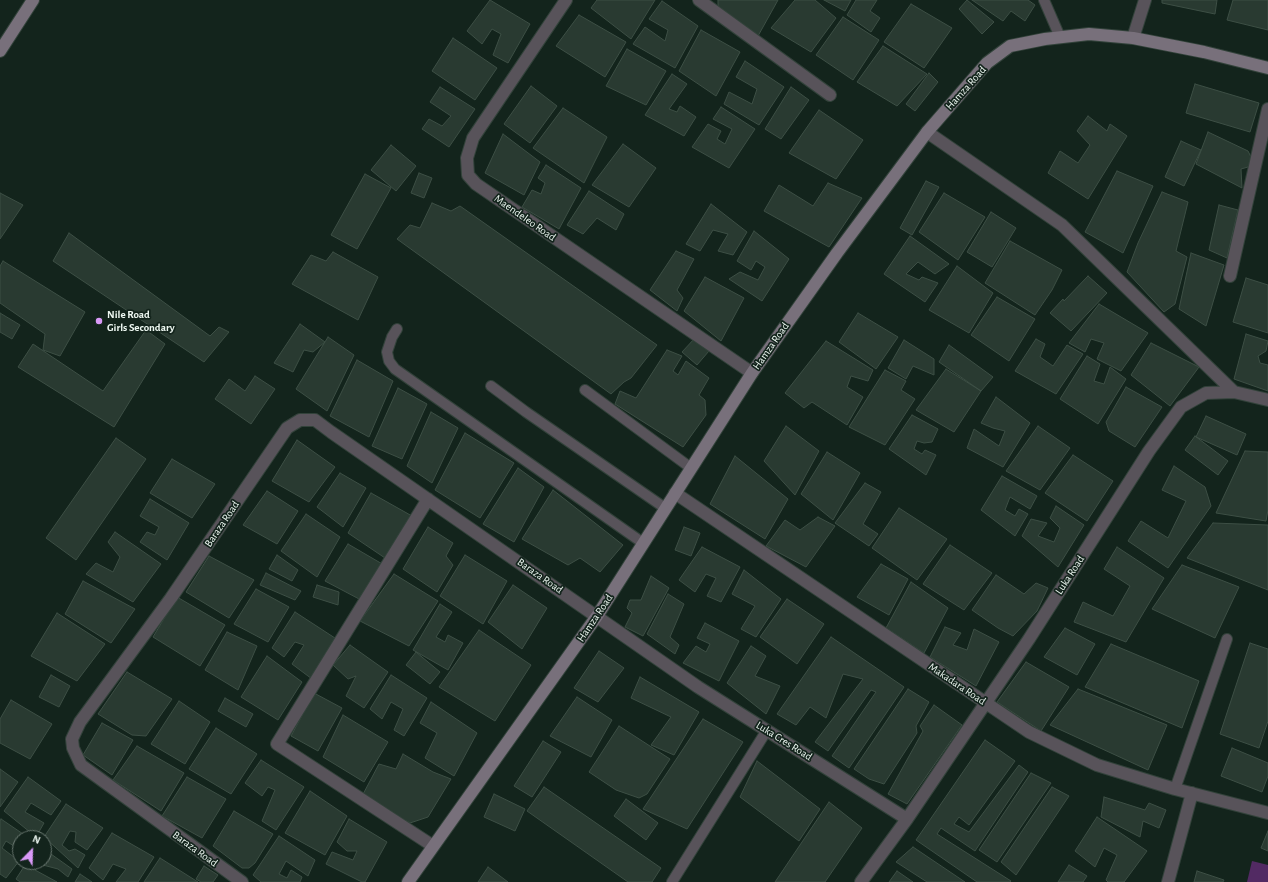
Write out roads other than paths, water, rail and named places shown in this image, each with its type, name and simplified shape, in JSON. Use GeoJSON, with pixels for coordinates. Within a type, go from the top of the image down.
{"type":"FeatureCollection","features":[{"type":"Feature","properties":{"kind":"street"},"geometry":{"type":"LineString","coordinates":[[0,51],[33,0]]}},
{"type":"Feature","properties":{"kind":"street","name":"Maendeleo Road"},"geometry":{"type":"LineString","coordinates":[[566,0],[473,138],[467,158],[468,175],[476,184],[752,373]]}},
{"type":"Feature","properties":{"kind":"street"},"geometry":{"type":"LineString","coordinates":[[698,0],[830,95]]}},
{"type":"Feature","properties":{"kind":"street"},"geometry":{"type":"LineString","coordinates":[[1133,38],[1145,0]]}},
{"type":"Feature","properties":{"kind":"street","name":"Hamza Road"},"geometry":{"type":"LineString","coordinates":[[408,882],[597,616],[752,373],[837,253],[927,132],[987,64],[1010,46],[1045,39],[1089,34],[1133,38],[1204,52],[1268,68]]}},
{"type":"Feature","properties":{"kind":"street"},"geometry":{"type":"LineString","coordinates":[[1230,276],[1268,109]]}},
{"type":"Feature","properties":{"kind":"street"},"geometry":{"type":"LineString","coordinates":[[927,132],[1062,225],[1234,392]]}},
{"type":"Feature","properties":{"kind":"street","name":"Luka Road"},"geometry":{"type":"LineString","coordinates":[[907,819],[1029,639],[1075,565],[1104,524],[1149,451],[1181,407],[1206,393],[1234,392],[1268,400]]}},
{"type":"Feature","properties":{"kind":"street","name":"Baraza Road"},"geometry":{"type":"LineString","coordinates":[[242,882],[81,765],[73,748],[72,739],[80,722],[172,598],[287,428],[300,420],[315,420],[597,616]]}},
{"type":"Feature","properties":{"kind":"street","name":"Makadara Road"},"geometry":{"type":"LineString","coordinates":[[675,493],[1029,732],[1090,762],[1175,789],[1268,813]]}},
{"type":"Feature","properties":{"kind":"street"},"geometry":{"type":"LineString","coordinates":[[428,499],[277,744],[433,846]]}},
{"type":"Feature","properties":{"kind":"street","name":"Luka Cres Road"},"geometry":{"type":"LineString","coordinates":[[597,616],[698,686],[907,819]]}},
{"type":"Feature","properties":{"kind":"street"},"geometry":{"type":"LineString","coordinates":[[1168,882],[1192,793]]}},
{"type":"Feature","properties":{"kind":"street"},"geometry":{"type":"LineString","coordinates":[[861,882],[907,819]]}},
{"type":"Feature","properties":{"kind":"lane"},"geometry":{"type":"LineString","coordinates":[[1044,0],[1060,37]]}},
{"type":"Feature","properties":{"kind":"lane"},"geometry":{"type":"LineString","coordinates":[[397,329],[392,337],[387,352],[389,361],[395,369],[643,543]]}},
{"type":"Feature","properties":{"kind":"lane"},"geometry":{"type":"LineString","coordinates":[[490,386],[666,508]]}},
{"type":"Feature","properties":{"kind":"lane"},"geometry":{"type":"LineString","coordinates":[[585,390],[691,468]]}},
{"type":"Feature","properties":{"kind":"lane"},"geometry":{"type":"LineString","coordinates":[[1175,789],[1227,639]]}},
{"type":"Feature","properties":{"kind":"lane"},"geometry":{"type":"LineString","coordinates":[[672,882],[767,730]]}},
{"type":"Feature","properties":{"kind":"place","name":"Nile Road Girls Secondary"},"geometry":{"type":"Point","coordinates":[99,321]}}]}
